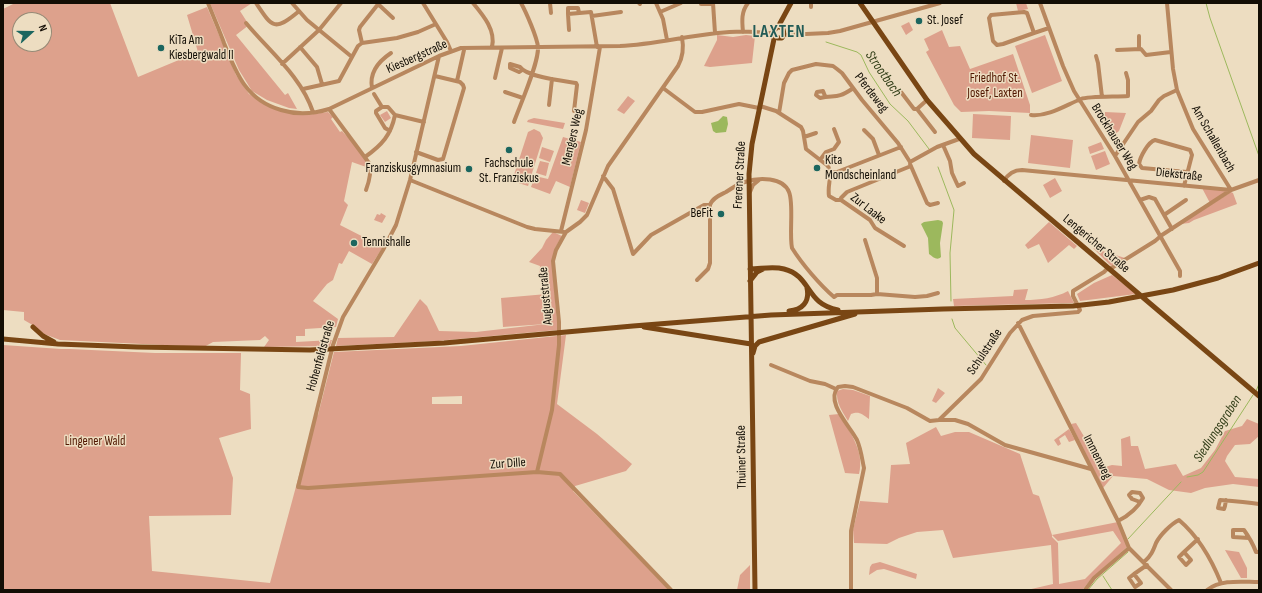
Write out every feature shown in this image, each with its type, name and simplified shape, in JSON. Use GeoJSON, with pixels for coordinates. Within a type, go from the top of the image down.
{"type":"FeatureCollection","features":[{"type":"Feature","properties":{"kind":"main road","name":"Frerener Straße"},"geometry":{"type":"LineString","coordinates":[[750,306],[748,181],[752,144],[769,60],[791,3]]}},
{"type":"Feature","properties":{"kind":"main road","name":"Lengericher Straße"},"geometry":{"type":"LineString","coordinates":[[860,3],[927,100],[959,139],[978,159],[1258,395]]}},
{"type":"Feature","properties":{"kind":"main road"},"geometry":{"type":"LineString","coordinates":[[3,339],[58,344],[169,348],[310,350],[444,343],[771,315],[1091,305],[1154,294],[1212,279],[1259,263]]}},
{"type":"Feature","properties":{"kind":"main road"},"geometry":{"type":"LineString","coordinates":[[750,282],[756,272],[765,268]]}},
{"type":"Feature","properties":{"kind":"main road"},"geometry":{"type":"LineString","coordinates":[[750,269],[778,268],[792,272],[798,275],[814,298],[824,306],[836,310],[852,312]]}},
{"type":"Feature","properties":{"kind":"main road"},"geometry":{"type":"LineString","coordinates":[[771,315],[794,311],[801,308],[808,297],[806,286]]}},
{"type":"Feature","properties":{"kind":"main road","name":"Thuiner Straße"},"geometry":{"type":"LineString","coordinates":[[750,306],[752,359],[754,590]]}},
{"type":"Feature","properties":{"kind":"main road"},"geometry":{"type":"LineString","coordinates":[[633,326],[667,330],[728,341],[758,342],[840,317],[870,311]]}},
{"type":"Feature","properties":{"kind":"main road"},"geometry":{"type":"LineString","coordinates":[[33,327],[43,336],[58,344]]}},
{"type":"Feature","properties":{"kind":"main road"},"geometry":{"type":"LineString","coordinates":[[752,359],[755,346],[758,342]]}},
{"type":"Feature","properties":{"kind":"street","name":"Kiesbergstraße"},"geometry":{"type":"LineString","coordinates":[[208,3],[237,74],[250,92],[268,105],[299,114],[329,109],[439,56],[451,51],[466,48],[630,46],[716,33],[828,33],[940,3]]}},
{"type":"Feature","properties":{"kind":"street"},"geometry":{"type":"LineString","coordinates":[[256,3],[264,17],[273,24],[277,25],[286,22],[298,12]]}},
{"type":"Feature","properties":{"kind":"street"},"geometry":{"type":"LineString","coordinates":[[292,3],[298,12],[352,57]]}},
{"type":"Feature","properties":{"kind":"street"},"geometry":{"type":"LineString","coordinates":[[282,64],[319,30],[341,3]]}},
{"type":"Feature","properties":{"kind":"street"},"geometry":{"type":"LineString","coordinates":[[423,3],[451,51]]}},
{"type":"Feature","properties":{"kind":"street"},"geometry":{"type":"LineString","coordinates":[[473,3],[491,29],[493,38],[492,47]]}},
{"type":"Feature","properties":{"kind":"street"},"geometry":{"type":"LineString","coordinates":[[514,122],[537,59],[538,47],[521,3]]}},
{"type":"Feature","properties":{"kind":"street"},"geometry":{"type":"LineString","coordinates":[[550,3],[551,13]]}},
{"type":"Feature","properties":{"kind":"street"},"geometry":{"type":"LineString","coordinates":[[656,3],[660,12],[667,40]]}},
{"type":"Feature","properties":{"kind":"street"},"geometry":{"type":"LineString","coordinates":[[660,12],[681,3]]}},
{"type":"Feature","properties":{"kind":"street"},"geometry":{"type":"LineString","coordinates":[[743,32],[742,16],[748,3]]}},
{"type":"Feature","properties":{"kind":"street","name":"Brockhauser Weg"},"geometry":{"type":"LineString","coordinates":[[1040,3],[1063,66],[1079,100],[1129,180],[1180,271],[1180,276]]}},
{"type":"Feature","properties":{"kind":"street","name":"Am Schallenbach"},"geometry":{"type":"LineString","coordinates":[[1167,3],[1171,52],[1177,90],[1192,129],[1231,190]]}},
{"type":"Feature","properties":{"kind":"street"},"geometry":{"type":"LineString","coordinates":[[362,43],[359,30],[378,4],[393,18]]}},
{"type":"Feature","properties":{"kind":"street"},"geometry":{"type":"LineString","coordinates":[[700,4],[713,4],[716,33]]}},
{"type":"Feature","properties":{"kind":"street"},"geometry":{"type":"LineString","coordinates":[[569,30],[568,14],[591,12],[592,16],[621,12]]}},
{"type":"Feature","properties":{"kind":"street"},"geometry":{"type":"LineString","coordinates":[[1034,33],[1027,13],[1024,12],[991,15],[989,18],[992,41],[996,45],[1003,44],[1049,28]]}},
{"type":"Feature","properties":{"kind":"street","name":"Mengers Weg"},"geometry":{"type":"LineString","coordinates":[[564,232],[586,130],[598,47],[592,16]]}},
{"type":"Feature","properties":{"kind":"street"},"geometry":{"type":"LineString","coordinates":[[246,23],[294,76],[313,112]]}},
{"type":"Feature","properties":{"kind":"street"},"geometry":{"type":"LineString","coordinates":[[302,89],[339,81],[358,46],[362,43],[397,38],[418,32],[436,24]]}},
{"type":"Feature","properties":{"kind":"street"},"geometry":{"type":"LineString","coordinates":[[1139,36],[1139,49]]}},
{"type":"Feature","properties":{"kind":"street","name":"Auguststraße"},"geometry":{"type":"LineString","coordinates":[[537,472],[552,410],[559,345],[559,322],[553,261],[556,250],[564,232],[580,222],[587,215],[603,176],[619,150],[678,66],[682,59],[684,48],[682,37]]}},
{"type":"Feature","properties":{"kind":"street"},"geometry":{"type":"LineString","coordinates":[[300,47],[317,67],[322,84]]}},
{"type":"Feature","properties":{"kind":"street"},"geometry":{"type":"LineString","coordinates":[[495,78],[502,48]]}},
{"type":"Feature","properties":{"kind":"street"},"geometry":{"type":"LineString","coordinates":[[1117,50],[1142,49],[1146,56],[1171,52]]}},
{"type":"Feature","properties":{"kind":"street"},"geometry":{"type":"LineString","coordinates":[[457,81],[464,50]]}},
{"type":"Feature","properties":{"kind":"street"},"geometry":{"type":"LineString","coordinates":[[372,88],[371,79],[374,69],[381,60],[391,53]]}},
{"type":"Feature","properties":{"kind":"street","name":"Hohenfeldstraße"},"geometry":{"type":"LineString","coordinates":[[298,487],[331,352],[343,317],[392,234],[410,180],[439,56]]}},
{"type":"Feature","properties":{"kind":"street"},"geometry":{"type":"LineString","coordinates":[[1096,56],[1102,97]]}},
{"type":"Feature","properties":{"kind":"street","name":"Pferdeweg"},"geometry":{"type":"LineString","coordinates":[[779,113],[784,83],[789,73],[794,68],[816,64],[833,66],[842,73],[852,88],[901,147],[927,203],[930,205],[938,202]]}},
{"type":"Feature","properties":{"kind":"street"},"geometry":{"type":"LineString","coordinates":[[522,70],[532,74],[577,84],[574,111]]}},
{"type":"Feature","properties":{"kind":"street"},"geometry":{"type":"LineString","coordinates":[[1031,115],[1047,113],[1082,98],[1128,96],[1128,80],[1126,73]]}},
{"type":"Feature","properties":{"kind":"street"},"geometry":{"type":"LineString","coordinates":[[416,152],[438,160],[443,159],[464,88],[462,83],[435,76]]}},
{"type":"Feature","properties":{"kind":"street"},"geometry":{"type":"LineString","coordinates":[[549,105],[552,79]]}},
{"type":"Feature","properties":{"kind":"street"},"geometry":{"type":"LineString","coordinates":[[663,88],[694,112],[702,112],[739,104],[776,111],[801,127],[806,149],[828,166],[830,172],[837,172],[879,154],[896,150],[901,147]]}},
{"type":"Feature","properties":{"kind":"street"},"geometry":{"type":"LineString","coordinates":[[825,96],[840,97],[852,88]]}},
{"type":"Feature","properties":{"kind":"street"},"geometry":{"type":"LineString","coordinates":[[1115,156],[1138,122],[1151,111],[1164,96],[1177,90]]}},
{"type":"Feature","properties":{"kind":"street"},"geometry":{"type":"LineString","coordinates":[[505,92],[522,98]]}},
{"type":"Feature","properties":{"kind":"street"},"geometry":{"type":"LineString","coordinates":[[901,92],[914,109],[917,108],[935,132]]}},
{"type":"Feature","properties":{"kind":"street"},"geometry":{"type":"LineString","coordinates":[[374,94],[382,107]]}},
{"type":"Feature","properties":{"kind":"street"},"geometry":{"type":"LineString","coordinates":[[917,108],[927,100]]}},
{"type":"Feature","properties":{"kind":"street"},"geometry":{"type":"LineString","coordinates":[[390,131],[385,128],[376,113],[376,111],[382,107],[388,107],[395,115],[424,122]]}},
{"type":"Feature","properties":{"kind":"street"},"geometry":{"type":"LineString","coordinates":[[329,109],[369,164],[369,182],[366,190]]}},
{"type":"Feature","properties":{"kind":"street"},"geometry":{"type":"LineString","coordinates":[[364,157],[381,144],[390,131],[395,115]]}},
{"type":"Feature","properties":{"kind":"street"},"geometry":{"type":"LineString","coordinates":[[820,160],[826,152],[834,149],[839,142],[834,128]]}},
{"type":"Feature","properties":{"kind":"street"},"geometry":{"type":"LineString","coordinates":[[864,130],[873,139],[879,154]]}},
{"type":"Feature","properties":{"kind":"street"},"geometry":{"type":"LineString","coordinates":[[804,137],[816,133]]}},
{"type":"Feature","properties":{"kind":"street"},"geometry":{"type":"LineString","coordinates":[[841,200],[846,192],[910,164],[943,145],[959,139]]}},
{"type":"Feature","properties":{"kind":"street"},"geometry":{"type":"LineString","coordinates":[[1184,186],[1192,155],[1190,150],[1155,140],[1150,143],[1139,160],[1139,164],[1142,168],[1187,172]]}},
{"type":"Feature","properties":{"kind":"street"},"geometry":{"type":"LineString","coordinates":[[943,145],[958,186],[964,183]]}},
{"type":"Feature","properties":{"kind":"street","name":"Diekstraße"},"geometry":{"type":"LineString","coordinates":[[1004,181],[1009,174],[1018,170],[1231,190],[1259,180]]}},
{"type":"Feature","properties":{"kind":"street","name":"Zur Laake"},"geometry":{"type":"LineString","coordinates":[[830,172],[829,196],[836,200],[841,200],[870,220],[875,228],[904,246]]}},
{"type":"Feature","properties":{"kind":"street"},"geometry":{"type":"LineString","coordinates":[[603,176],[613,188],[633,254],[651,235],[704,204],[710,205]]}},
{"type":"Feature","properties":{"kind":"street"},"geometry":{"type":"LineString","coordinates":[[410,180],[527,227],[564,232]]}},
{"type":"Feature","properties":{"kind":"street"},"geometry":{"type":"LineString","coordinates":[[749,195],[753,185],[760,180]]}},
{"type":"Feature","properties":{"kind":"street"},"geometry":{"type":"LineString","coordinates":[[697,280],[708,269],[710,263],[710,205],[713,200],[737,185],[748,181],[771,180],[779,181],[784,184],[790,198],[792,248],[834,297],[877,294],[915,297],[938,293]]}},
{"type":"Feature","properties":{"kind":"street","name":"Schulstraße"},"geometry":{"type":"LineString","coordinates":[[939,420],[981,379],[999,349],[1018,323],[1024,318],[1078,312],[1080,310],[1073,296],[1073,291],[1156,242],[1161,236],[1231,190]]}},
{"type":"Feature","properties":{"kind":"street"},"geometry":{"type":"LineString","coordinates":[[1140,200],[1149,197],[1155,199],[1172,229]]}},
{"type":"Feature","properties":{"kind":"street"},"geometry":{"type":"LineString","coordinates":[[1164,215],[1186,200]]}},
{"type":"Feature","properties":{"kind":"street"},"geometry":{"type":"LineString","coordinates":[[865,240],[877,278],[877,294]]}},
{"type":"Feature","properties":{"kind":"street","name":"Immenweg"},"geometry":{"type":"LineString","coordinates":[[1018,323],[1118,521],[1129,548],[1171,590]]}},
{"type":"Feature","properties":{"kind":"street"},"geometry":{"type":"LineString","coordinates":[[771,365],[810,381],[825,384],[836,389]]}},
{"type":"Feature","properties":{"kind":"street"},"geometry":{"type":"LineString","coordinates":[[852,590],[851,531],[864,468],[856,440],[836,405],[834,394],[836,389],[841,386],[854,387],[907,408],[930,421],[955,420],[968,424],[1005,445],[1091,468]]}},
{"type":"Feature","properties":{"kind":"street","name":"Zur Dille"},"geometry":{"type":"LineString","coordinates":[[298,487],[323,487],[537,472],[560,474],[671,590]]}},
{"type":"Feature","properties":{"kind":"street"},"geometry":{"type":"LineString","coordinates":[[1226,500],[1259,504]]}},
{"type":"Feature","properties":{"kind":"street"},"geometry":{"type":"LineString","coordinates":[[1118,521],[1128,516],[1140,502]]}},
{"type":"Feature","properties":{"kind":"street"},"geometry":{"type":"LineString","coordinates":[[1134,574],[1145,564],[1157,542],[1168,529],[1179,520],[1198,538],[1221,583]]}},
{"type":"Feature","properties":{"kind":"street"},"geometry":{"type":"LineString","coordinates":[[1184,552],[1198,538]]}},
{"type":"Feature","properties":{"kind":"street"},"geometry":{"type":"LineString","coordinates":[[1249,538],[1256,552],[1259,552]]}},
{"type":"Feature","properties":{"kind":"street"},"geometry":{"type":"LineString","coordinates":[[1085,590],[1094,578],[1129,548]]}},
{"type":"Feature","properties":{"kind":"street"},"geometry":{"type":"LineString","coordinates":[[1207,590],[1221,583],[1259,582]]}},
{"type":"Feature","properties":{"kind":"green space"},"geometry":{"type":"Polygon","coordinates":[[[15,3],[110,3],[138,77],[198,52],[187,15],[207,7],[236,75],[249,94],[268,105],[306,115],[328,112],[333,117],[331,119],[340,132],[342,131],[354,143],[368,163],[369,168],[352,162],[344,201],[348,205],[340,225],[383,247],[372,264],[349,251],[342,264],[339,263],[333,280],[327,284],[313,301],[338,319],[336,327],[305,329],[305,336],[296,336],[296,342],[332,340],[330,346],[264,347],[269,340],[265,336],[260,340],[213,342],[204,347],[60,340],[44,334],[24,320],[24,312],[3,310],[3,9],[15,3]]]}},
{"type":"Feature","properties":{"kind":"green space"},"geometry":{"type":"Polygon","coordinates":[[[210,3],[252,3],[240,11],[249,25],[236,35],[285,95],[288,93],[297,109],[289,108],[267,100],[252,91],[239,70],[210,3]]]}},
{"type":"Feature","properties":{"kind":"green space"},"geometry":{"type":"Polygon","coordinates":[[[1016,3],[1026,3],[1028,9],[1018,11],[1016,3]]]}},
{"type":"Feature","properties":{"kind":"green space"},"geometry":{"type":"Polygon","coordinates":[[[909,22],[913,30],[906,35],[901,26],[909,22]]]}},
{"type":"Feature","properties":{"kind":"green space","name":"Friedhof St. Josef, Laxten"},"geometry":{"type":"Polygon","coordinates":[[[942,30],[949,47],[960,46],[970,69],[1013,54],[1030,105],[1030,113],[989,111],[961,112],[954,105],[926,52],[929,50],[924,39],[942,30]]]}},
{"type":"Feature","properties":{"kind":"green space"},"geometry":{"type":"Polygon","coordinates":[[[717,35],[733,37],[746,35],[755,36],[752,63],[710,67],[704,66],[717,40],[717,35]]]}},
{"type":"Feature","properties":{"kind":"green space"},"geometry":{"type":"Polygon","coordinates":[[[1045,35],[1062,81],[1032,93],[1015,46],[1045,35]]]}},
{"type":"Feature","properties":{"kind":"green space"},"geometry":{"type":"Polygon","coordinates":[[[628,96],[635,101],[624,114],[617,110],[628,96]]]}},
{"type":"Feature","properties":{"kind":"green space"},"geometry":{"type":"Polygon","coordinates":[[[387,111],[391,118],[385,122],[380,115],[387,111]]]}},
{"type":"Feature","properties":{"kind":"green space"},"geometry":{"type":"Polygon","coordinates":[[[1105,112],[1126,113],[1119,131],[1114,135],[1105,121],[1105,112]]]}},
{"type":"Feature","properties":{"kind":"green space"},"geometry":{"type":"Polygon","coordinates":[[[973,114],[1011,116],[1010,140],[972,138],[973,114]]]}},
{"type":"Feature","properties":{"kind":"green space"},"geometry":{"type":"Polygon","coordinates":[[[534,118],[565,123],[563,129],[527,122],[528,120],[534,118]]]}},
{"type":"Feature","properties":{"kind":"green space"},"geometry":{"type":"Polygon","coordinates":[[[534,129],[540,132],[543,138],[528,186],[512,181],[528,132],[534,129]]]}},
{"type":"Feature","properties":{"kind":"green space"},"geometry":{"type":"Polygon","coordinates":[[[1031,135],[1073,140],[1070,168],[1028,163],[1031,135]]]}},
{"type":"Feature","properties":{"kind":"green space"},"geometry":{"type":"Polygon","coordinates":[[[563,137],[581,142],[570,187],[556,181],[550,194],[531,187],[535,176],[548,179],[563,137]]]}},
{"type":"Feature","properties":{"kind":"green space"},"geometry":{"type":"Polygon","coordinates":[[[1101,142],[1104,149],[1090,154],[1088,147],[1101,142]]]}},
{"type":"Feature","properties":{"kind":"green space"},"geometry":{"type":"Polygon","coordinates":[[[542,147],[554,151],[550,162],[539,158],[542,147]]]}},
{"type":"Feature","properties":{"kind":"green space"},"geometry":{"type":"Polygon","coordinates":[[[1105,151],[1110,164],[1096,170],[1091,156],[1105,151]]]}},
{"type":"Feature","properties":{"kind":"green space"},"geometry":{"type":"Polygon","coordinates":[[[540,161],[549,163],[546,176],[536,173],[540,161]]]}},
{"type":"Feature","properties":{"kind":"green space"},"geometry":{"type":"Polygon","coordinates":[[[1055,178],[1062,191],[1050,198],[1043,185],[1055,178]]]}},
{"type":"Feature","properties":{"kind":"green space"},"geometry":{"type":"Polygon","coordinates":[[[1202,188],[1228,191],[1210,203],[1202,188]]]}},
{"type":"Feature","properties":{"kind":"green space"},"geometry":{"type":"Polygon","coordinates":[[[1231,192],[1233,193],[1237,204],[1189,223],[1181,224],[1231,192]]]}},
{"type":"Feature","properties":{"kind":"green space"},"geometry":{"type":"Polygon","coordinates":[[[581,200],[589,203],[585,213],[577,210],[581,200]]]}},
{"type":"Feature","properties":{"kind":"green space"},"geometry":{"type":"Polygon","coordinates":[[[381,213],[386,216],[382,223],[374,220],[377,214],[380,215],[381,213]]]}},
{"type":"Feature","properties":{"kind":"green space"},"geometry":{"type":"Polygon","coordinates":[[[1049,222],[1077,246],[1074,249],[1069,245],[1048,263],[1039,244],[1028,249],[1025,245],[1049,222]]]}},
{"type":"Feature","properties":{"kind":"green space"},"geometry":{"type":"Polygon","coordinates":[[[553,232],[562,236],[555,248],[552,261],[557,330],[437,341],[336,346],[338,338],[394,337],[420,299],[427,306],[439,331],[476,332],[546,324],[503,327],[501,298],[547,294],[550,317],[548,277],[539,276],[540,266],[529,262],[542,248],[546,240],[553,232]]]}},
{"type":"Feature","properties":{"kind":"green space"},"geometry":{"type":"Polygon","coordinates":[[[1093,248],[1125,258],[1111,266],[1093,248]]]}},
{"type":"Feature","properties":{"kind":"green space"},"geometry":{"type":"Polygon","coordinates":[[[1112,275],[1136,294],[1080,301],[1077,294],[1094,283],[1112,275]]]}},
{"type":"Feature","properties":{"kind":"green space"},"geometry":{"type":"Polygon","coordinates":[[[1028,289],[1025,300],[1047,298],[1068,291],[1074,303],[954,306],[953,299],[1013,296],[1014,290],[1028,289]]]}},
{"type":"Feature","properties":{"kind":"green space","name":"Lingener Wald"},"geometry":{"type":"Polygon","coordinates":[[[566,335],[557,404],[597,434],[632,464],[626,471],[575,486],[573,491],[669,590],[3,590],[3,345],[155,353],[241,353],[240,390],[250,394],[251,429],[219,438],[233,478],[231,515],[149,516],[152,571],[270,583],[315,416],[318,415],[334,352],[461,346],[566,335]],[[462,396],[432,397],[432,404],[462,404],[462,396]]]}},
{"type":"Feature","properties":{"kind":"green space"},"geometry":{"type":"Polygon","coordinates":[[[938,388],[945,393],[936,403],[932,401],[938,388]]]}},
{"type":"Feature","properties":{"kind":"green space"},"geometry":{"type":"Polygon","coordinates":[[[843,389],[853,390],[870,396],[869,419],[862,414],[856,413],[851,414],[848,421],[837,399],[837,391],[843,389]]]}},
{"type":"Feature","properties":{"kind":"green space"},"geometry":{"type":"Polygon","coordinates":[[[839,414],[852,435],[858,450],[860,458],[859,474],[845,473],[829,415],[839,414]]]}},
{"type":"Feature","properties":{"kind":"green space"},"geometry":{"type":"Polygon","coordinates":[[[1247,419],[1259,424],[1259,436],[1250,444],[1235,445],[1225,461],[1235,477],[1259,479],[1259,487],[1233,484],[1205,488],[1191,493],[1169,490],[1147,479],[1113,476],[1103,488],[1071,424],[1076,423],[1101,465],[1105,467],[1112,465],[1122,466],[1121,439],[1130,436],[1131,446],[1138,446],[1145,469],[1176,464],[1183,476],[1201,468],[1215,450],[1225,431],[1242,426],[1247,419]]]}},
{"type":"Feature","properties":{"kind":"green space"},"geometry":{"type":"Polygon","coordinates":[[[936,427],[941,436],[955,432],[969,432],[1020,454],[1033,494],[1039,496],[1052,535],[1118,522],[1127,547],[1093,577],[1083,589],[1027,590],[1053,584],[1051,545],[953,558],[943,530],[917,532],[887,544],[854,543],[853,530],[860,501],[888,503],[891,465],[910,464],[906,443],[936,427]],[[1113,531],[1058,541],[1052,535],[1058,543],[1059,584],[1085,579],[1121,543],[1113,531]]]}},
{"type":"Feature","properties":{"kind":"green space"},"geometry":{"type":"Polygon","coordinates":[[[1069,429],[1075,440],[1069,442],[1065,435],[1059,439],[1061,444],[1058,446],[1054,440],[1069,429]]]}},
{"type":"Feature","properties":{"kind":"green space"},"geometry":{"type":"Polygon","coordinates":[[[1225,550],[1239,552],[1247,568],[1247,578],[1241,578],[1225,550]]]}},
{"type":"Feature","properties":{"kind":"green space"},"geometry":{"type":"Polygon","coordinates":[[[880,562],[917,574],[916,579],[884,569],[877,570],[869,575],[872,564],[880,562]]]}},
{"type":"Feature","properties":{"kind":"green space"},"geometry":{"type":"Polygon","coordinates":[[[750,565],[750,590],[737,590],[740,575],[750,565]]]}},
{"type":"Feature","properties":{"kind":"shaded area"},"geometry":{"type":"Polygon","coordinates":[[[723,116],[727,117],[728,124],[726,132],[716,133],[713,131],[711,123],[718,121],[723,116]]]}},
{"type":"Feature","properties":{"kind":"shaded area"},"geometry":{"type":"Polygon","coordinates":[[[938,220],[942,221],[943,223],[940,243],[941,257],[938,259],[929,254],[928,238],[921,224],[924,222],[938,220]]]}},
{"type":"Feature","properties":{"kind":"waterway"},"geometry":{"type":"LineString","coordinates":[[1206,3],[1259,156]]}},
{"type":"Feature","properties":{"kind":"waterway","name":"Strootbach"},"geometry":{"type":"LineString","coordinates":[[826,42],[857,52],[861,55],[869,72],[890,104],[908,121],[929,149]]}},
{"type":"Feature","properties":{"kind":"waterway","name":"Strootbach"},"geometry":{"type":"LineString","coordinates":[[938,167],[954,210],[950,253],[951,301]]}},
{"type":"Feature","properties":{"kind":"waterway","name":"Strootbach"},"geometry":{"type":"LineString","coordinates":[[952,319],[955,328],[986,365]]}},
{"type":"Feature","properties":{"kind":"waterway","name":"Siedlungsgraben"},"geometry":{"type":"LineString","coordinates":[[1256,391],[1259,384]]}},
{"type":"Feature","properties":{"kind":"waterway","name":"Siedlungsgraben"},"geometry":{"type":"LineString","coordinates":[[1187,477],[1198,475],[1203,472],[1253,395]]}},
{"type":"Feature","properties":{"kind":"waterway"},"geometry":{"type":"LineString","coordinates":[[1128,539],[1181,482]]}},
{"type":"Feature","properties":{"kind":"waterway"},"geometry":{"type":"LineString","coordinates":[[1088,590],[1097,579],[1128,552]]}},
{"type":"Feature","properties":{"kind":"waterway"},"geometry":{"type":"LineString","coordinates":[[1103,576],[1112,590]]}},
{"type":"Feature","properties":{"kind":"place","name":"St. Josef"},"geometry":{"type":"Point","coordinates":[919,21]}},
{"type":"Feature","properties":{"kind":"place","name":"KiTa Am Kiesbergwald II"},"geometry":{"type":"Point","coordinates":[161,48]}},
{"type":"Feature","properties":{"kind":"place","name":"Fachschule St. Franziskus"},"geometry":{"type":"Point","coordinates":[509,150]}},
{"type":"Feature","properties":{"kind":"place","name":"Kita Mondscheinland"},"geometry":{"type":"Point","coordinates":[817,168]}},
{"type":"Feature","properties":{"kind":"place","name":"Franziskusgymnasium"},"geometry":{"type":"Point","coordinates":[469,169]}},
{"type":"Feature","properties":{"kind":"place","name":"BeFit"},"geometry":{"type":"Point","coordinates":[721,214]}},
{"type":"Feature","properties":{"kind":"place","name":"Tennishalle"},"geometry":{"type":"Point","coordinates":[354,243]}},
{"type":"Feature","properties":{"kind":"district","name":"LAXTEN"},"geometry":{"type":"Point","coordinates":[779,33]}}]}
